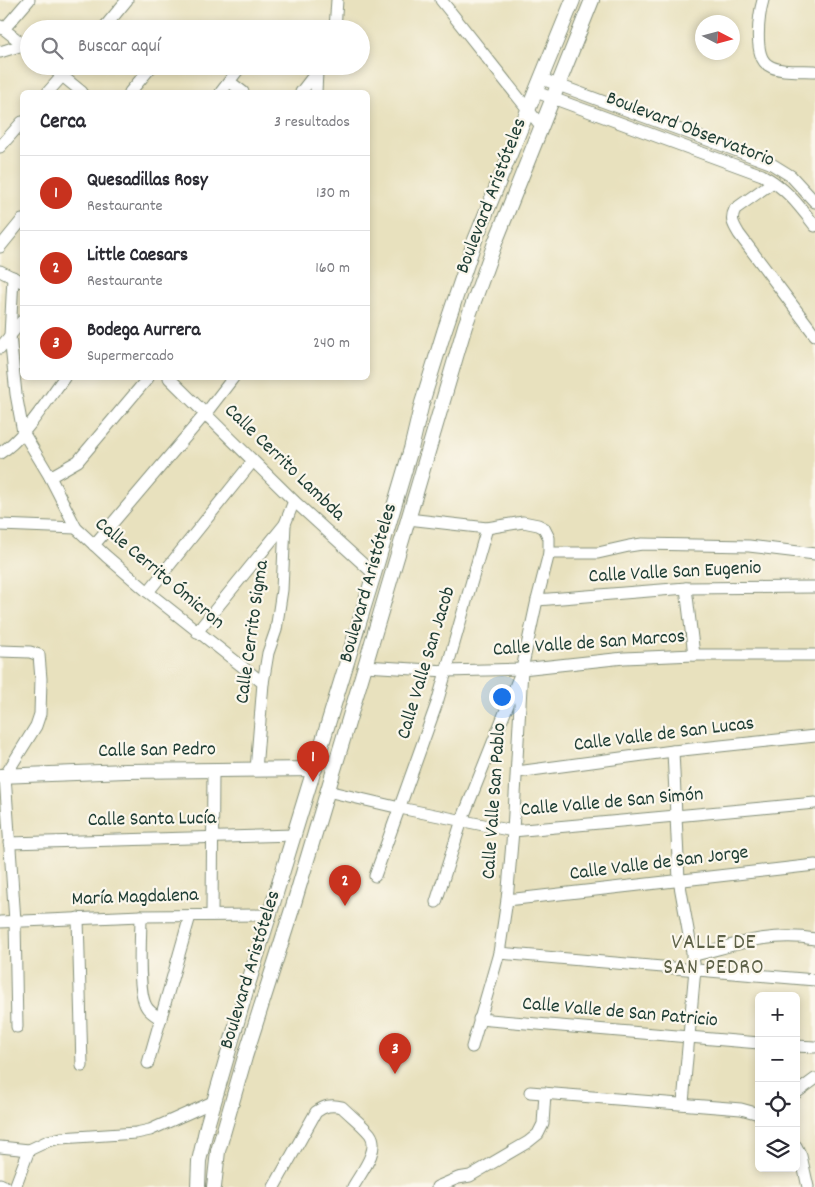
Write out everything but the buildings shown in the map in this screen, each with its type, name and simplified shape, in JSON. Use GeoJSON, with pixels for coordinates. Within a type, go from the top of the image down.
{"type":"FeatureCollection","features":[{"type":"Feature","properties":{"kind":"street"},"geometry":{"type":"LineString","coordinates":[[20,42],[2,27],[29,0]]}},
{"type":"Feature","properties":{"kind":"street"},"geometry":{"type":"LineString","coordinates":[[110,20],[127,0]]}},
{"type":"Feature","properties":{"kind":"street"},"geometry":{"type":"LineString","coordinates":[[336,20],[337,0]]}},
{"type":"Feature","properties":{"kind":"street"},"geometry":{"type":"LineString","coordinates":[[441,0],[541,126]]}},
{"type":"Feature","properties":{"kind":"street","name":"Boulevard Aristóteles"},"geometry":{"type":"LineString","coordinates":[[198,1187],[202,1144],[246,991],[374,574],[446,325],[475,240],[573,0]]}},
{"type":"Feature","properties":{"kind":"street","name":"Boulevard Aristóteles"},"geometry":{"type":"LineString","coordinates":[[214,1187],[218,1151],[340,750],[465,326],[486,267],[592,0]]}},
{"type":"Feature","properties":{"kind":"street"},"geometry":{"type":"LineString","coordinates":[[763,0],[759,28],[759,50],[762,59],[767,65],[780,69],[815,71]]}},
{"type":"Feature","properties":{"kind":"street"},"geometry":{"type":"LineString","coordinates":[[0,52],[20,48]]}},
{"type":"Feature","properties":{"kind":"street"},"geometry":{"type":"LineString","coordinates":[[132,90],[144,75]]}},
{"type":"Feature","properties":{"kind":"street"},"geometry":{"type":"LineString","coordinates":[[223,90],[235,75]]}},
{"type":"Feature","properties":{"kind":"street"},"geometry":{"type":"LineString","coordinates":[[302,90],[314,75]]}},
{"type":"Feature","properties":{"kind":"street"},"geometry":{"type":"LineString","coordinates":[[316,90],[318,75]]}},
{"type":"Feature","properties":{"kind":"street"},"geometry":{"type":"LineString","coordinates":[[50,90],[62,76],[80,90]]}},
{"type":"Feature","properties":{"kind":"street","name":"Boulevard Observatorio"},"geometry":{"type":"LineString","coordinates":[[542,79],[770,163],[791,176],[812,199]]}},
{"type":"Feature","properties":{"kind":"street"},"geometry":{"type":"LineString","coordinates":[[230,82],[240,90]]}},
{"type":"Feature","properties":{"kind":"street","name":"Boulevard Observatorio"},"geometry":{"type":"LineString","coordinates":[[536,92],[762,175],[782,187],[798,203],[815,226]]}},
{"type":"Feature","properties":{"kind":"street"},"geometry":{"type":"LineString","coordinates":[[0,147],[20,124]]}},
{"type":"Feature","properties":{"kind":"street"},"geometry":{"type":"LineString","coordinates":[[773,182],[735,209],[732,221],[739,234],[815,335]]}},
{"type":"Feature","properties":{"kind":"street"},"geometry":{"type":"LineString","coordinates":[[798,203],[812,199]]}},
{"type":"Feature","properties":{"kind":"street"},"geometry":{"type":"LineString","coordinates":[[0,247],[20,222]]}},
{"type":"Feature","properties":{"kind":"street"},"geometry":{"type":"LineString","coordinates":[[0,271],[18,280]]}},
{"type":"Feature","properties":{"kind":"street","name":"Calle Cerrito Ómicron"},"geometry":{"type":"LineString","coordinates":[[18,280],[10,336],[16,394],[23,432],[50,477],[76,528],[148,592],[263,683]]}},
{"type":"Feature","properties":{"kind":"street"},"geometry":{"type":"LineString","coordinates":[[0,348],[20,324]]}},
{"type":"Feature","properties":{"kind":"street"},"geometry":{"type":"LineString","coordinates":[[0,453],[8,449],[23,432],[62,380]]}},
{"type":"Feature","properties":{"kind":"street"},"geometry":{"type":"LineString","coordinates":[[50,477],[78,461],[146,380]]}},
{"type":"Feature","properties":{"kind":"street","name":"Calle Cerrito Lambda"},"geometry":{"type":"LineString","coordinates":[[171,380],[294,501],[374,574]]}},
{"type":"Feature","properties":{"kind":"street"},"geometry":{"type":"LineString","coordinates":[[94,545],[232,380]]}},
{"type":"Feature","properties":{"kind":"street"},"geometry":{"type":"LineString","coordinates":[[148,592],[254,461]]}},
{"type":"Feature","properties":{"kind":"street","name":"Calle Cerrito Sigma"},"geometry":{"type":"LineString","coordinates":[[256,770],[263,683],[268,653],[276,630],[281,598],[285,524],[294,501]]}},
{"type":"Feature","properties":{"kind":"street"},"geometry":{"type":"LineString","coordinates":[[408,520],[487,528]]}},
{"type":"Feature","properties":{"kind":"street","name":"Calle Valle San Pablo"},"geometry":{"type":"LineString","coordinates":[[472,1047],[499,953],[507,900],[513,831],[522,669],[549,553],[549,538],[544,528],[538,525],[522,522],[487,528]]}},
{"type":"Feature","properties":{"kind":"street"},"geometry":{"type":"LineString","coordinates":[[197,632],[285,524]]}},
{"type":"Feature","properties":{"kind":"street"},"geometry":{"type":"LineString","coordinates":[[0,525],[76,528]]}},
{"type":"Feature","properties":{"kind":"street","name":"Calle Valle San Jacob"},"geometry":{"type":"LineString","coordinates":[[375,876],[437,703],[487,528]]}},
{"type":"Feature","properties":{"kind":"street"},"geometry":{"type":"LineString","coordinates":[[549,553],[598,553],[642,544],[749,546],[815,554]]}},
{"type":"Feature","properties":{"kind":"street","name":"Calle Valle San Eugenio"},"geometry":{"type":"LineString","coordinates":[[537,600],[686,588],[815,587]]}},
{"type":"Feature","properties":{"kind":"street"},"geometry":{"type":"LineString","coordinates":[[686,588],[694,655]]}},
{"type":"Feature","properties":{"kind":"street"},"geometry":{"type":"LineString","coordinates":[[0,651],[30,652],[39,655],[41,679],[40,714],[36,726],[2,776],[10,843],[17,1028]]}},
{"type":"Feature","properties":{"kind":"street","name":"Calle Valle de San Marcos"},"geometry":{"type":"LineString","coordinates":[[365,666],[446,671],[522,669],[624,658],[694,655],[815,656]]}},
{"type":"Feature","properties":{"kind":"street"},"geometry":{"type":"LineString","coordinates":[[348,660],[365,666]]}},
{"type":"Feature","properties":{"kind":"street"},"geometry":{"type":"LineString","coordinates":[[436,902],[462,820],[522,669]]}},
{"type":"Feature","properties":{"kind":"street","name":"Calle Valle de San Lucas"},"geometry":{"type":"LineString","coordinates":[[517,772],[815,736]]}},
{"type":"Feature","properties":{"kind":"street"},"geometry":{"type":"LineString","coordinates":[[673,752],[679,880],[695,969],[683,1103]]}},
{"type":"Feature","properties":{"kind":"street","name":"Calle San Pedro"},"geometry":{"type":"LineString","coordinates":[[2,776],[315,769]]}},
{"type":"Feature","properties":{"kind":"street"},"geometry":{"type":"LineString","coordinates":[[212,915],[213,770]]}},
{"type":"Feature","properties":{"kind":"street","name":"Calle Valle de San Simón"},"geometry":{"type":"LineString","coordinates":[[327,791],[513,831],[815,803]]}},
{"type":"Feature","properties":{"kind":"street","name":"Calle Santa Lucía"},"geometry":{"type":"LineString","coordinates":[[10,843],[295,835]]}},
{"type":"Feature","properties":{"kind":"street","name":"Calle Valle de San Jorge"},"geometry":{"type":"LineString","coordinates":[[507,900],[815,864]]}},
{"type":"Feature","properties":{"kind":"street","name":"María Magdalena"},"geometry":{"type":"LineString","coordinates":[[0,922],[212,915],[269,920]]}},
{"type":"Feature","properties":{"kind":"street"},"geometry":{"type":"LineString","coordinates":[[142,916],[141,986],[143,999],[146,1007],[161,1019]]}},
{"type":"Feature","properties":{"kind":"street"},"geometry":{"type":"LineString","coordinates":[[148,1064],[190,916]]}},
{"type":"Feature","properties":{"kind":"street"},"geometry":{"type":"LineString","coordinates":[[78,918],[82,1066]]}},
{"type":"Feature","properties":{"kind":"street"},"geometry":{"type":"LineString","coordinates":[[692,956],[775,936],[815,939]]}},
{"type":"Feature","properties":{"kind":"street"},"geometry":{"type":"LineString","coordinates":[[499,953],[815,980]]}},
{"type":"Feature","properties":{"kind":"street"},"geometry":{"type":"LineString","coordinates":[[246,991],[262,1003]]}},
{"type":"Feature","properties":{"kind":"street","name":"Calle Valle de San Patricio"},"geometry":{"type":"LineString","coordinates":[[479,1020],[755,1043]]}},
{"type":"Feature","properties":{"kind":"street"},"geometry":{"type":"LineString","coordinates":[[800,1046],[815,1047]]}},
{"type":"Feature","properties":{"kind":"street"},"geometry":{"type":"LineString","coordinates":[[800,1090],[815,1079]]}},
{"type":"Feature","properties":{"kind":"street"},"geometry":{"type":"LineString","coordinates":[[530,1092],[683,1103],[741,1109],[755,1113]]}},
{"type":"Feature","properties":{"kind":"street"},"geometry":{"type":"LineString","coordinates":[[436,1187],[458,1178],[471,1181],[538,1134],[543,1124],[545,1093]]}},
{"type":"Feature","properties":{"kind":"street"},"geometry":{"type":"LineString","coordinates":[[0,1147],[29,1150],[48,1141],[61,1138],[136,1133],[150,1130],[215,1100]]}},
{"type":"Feature","properties":{"kind":"street"},"geometry":{"type":"LineString","coordinates":[[274,1187],[316,1112],[323,1107],[336,1105],[342,1107],[370,1135],[374,1143],[371,1155],[352,1187]]}},
{"type":"Feature","properties":{"kind":"street"},"geometry":{"type":"LineString","coordinates":[[15,1187],[29,1150]]}},
{"type":"Feature","properties":{"kind":"street"},"geometry":{"type":"LineString","coordinates":[[800,1154],[808,1187]]}},
{"type":"Feature","properties":{"kind":"street"},"geometry":{"type":"LineString","coordinates":[[0,1184],[6,1187]]}},
{"type":"Feature","properties":{"kind":"place","name":"Quesadillas Rosy"},"geometry":{"type":"Point","coordinates":[313,782]}},
{"type":"Feature","properties":{"kind":"place","name":"Little Caesars"},"geometry":{"type":"Point","coordinates":[345,906]}},
{"type":"Feature","properties":{"kind":"place","name":"Bodega Aurrera"},"geometry":{"type":"Point","coordinates":[395,1074]}},
{"type":"Feature","properties":{"kind":"district","name":"VALLE DE SAN PEDRO"},"geometry":{"type":"Point","coordinates":[714,956]}}]}
